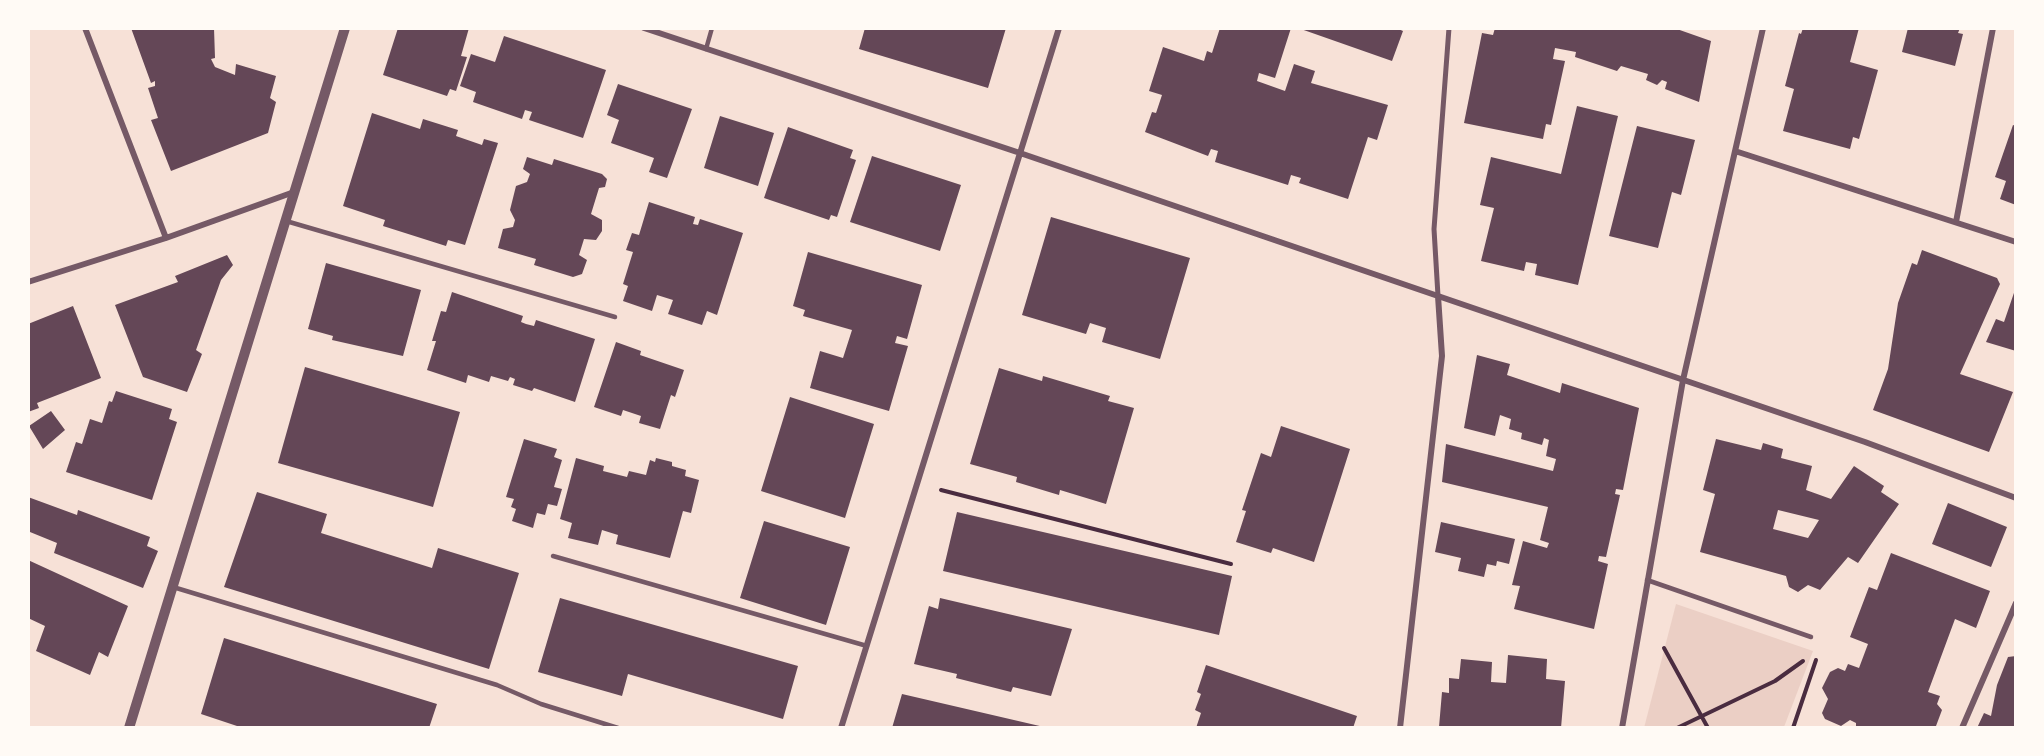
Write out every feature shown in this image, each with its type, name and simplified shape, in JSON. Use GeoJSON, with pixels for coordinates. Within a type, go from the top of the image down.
{"type":"FeatureCollection","features":[{"type":"Feature","properties":{"kind":"street"},"geometry":{"type":"LineString","coordinates":[[86,28],[166,238]]}},
{"type":"Feature","properties":{"kind":"street"},"geometry":{"type":"LineString","coordinates":[[129,728],[345,28]]}},
{"type":"Feature","properties":{"kind":"street"},"geometry":{"type":"LineString","coordinates":[[644,28],[1020,153],[1865,442],[2016,498]]}},
{"type":"Feature","properties":{"kind":"street"},"geometry":{"type":"LineString","coordinates":[[841,728],[1059,28]]}},
{"type":"Feature","properties":{"kind":"street"},"geometry":{"type":"LineString","coordinates":[[1400,728],[1442,356],[1434,229],[1449,28]]}},
{"type":"Feature","properties":{"kind":"street"},"geometry":{"type":"LineString","coordinates":[[1622,728],[1683,380],[1763,28]]}},
{"type":"Feature","properties":{"kind":"street"},"geometry":{"type":"LineString","coordinates":[[1956,222],[1993,28]]}},
{"type":"Feature","properties":{"kind":"street"},"geometry":{"type":"LineString","coordinates":[[1735,151],[2016,242]]}},
{"type":"Feature","properties":{"kind":"street"},"geometry":{"type":"LineString","coordinates":[[28,282],[166,238],[295,192]]}},
{"type":"Feature","properties":{"kind":"street"},"geometry":{"type":"LineString","coordinates":[[1962,728],[2016,603]]}},
{"type":"Feature","properties":{"kind":"lane"},"geometry":{"type":"LineString","coordinates":[[705,49],[712,28]]}},
{"type":"Feature","properties":{"kind":"lane"},"geometry":{"type":"LineString","coordinates":[[286,221],[615,317]]}},
{"type":"Feature","properties":{"kind":"lane"},"geometry":{"type":"LineString","coordinates":[[554,556],[867,646]]}},
{"type":"Feature","properties":{"kind":"lane"},"geometry":{"type":"LineString","coordinates":[[1647,580],[1811,637]]}},
{"type":"Feature","properties":{"kind":"lane"},"geometry":{"type":"LineString","coordinates":[[173,587],[497,685],[541,704],[618,728]]}},
{"type":"Feature","properties":{"kind":"path"},"geometry":{"type":"LineString","coordinates":[[917,484],[1231,564]]}},
{"type":"Feature","properties":{"kind":"path"},"geometry":{"type":"LineString","coordinates":[[1642,611],[1708,728]]}},
{"type":"Feature","properties":{"kind":"path"},"geometry":{"type":"LineString","coordinates":[[1793,728],[1818,650],[1811,637]]}},
{"type":"Feature","properties":{"kind":"path"},"geometry":{"type":"LineString","coordinates":[[1677,728],[1775,681],[1818,650]]}},
{"type":"Feature","properties":{"kind":"shaded area"},"geometry":{"type":"Polygon","coordinates":[[[1676,604],[1813,651],[1784,727],[1644,728],[1676,604]]]}},
{"type":"Feature","properties":{"kind":"building"},"geometry":{"type":"Polygon","coordinates":[[[131,28],[214,28],[215,58],[211,59],[215,67],[235,75],[236,64],[276,76],[270,98],[276,102],[268,133],[171,171],[151,120],[158,118],[148,88],[155,86],[155,81],[151,83],[131,28]]]}},
{"type":"Feature","properties":{"kind":"building"},"geometry":{"type":"Polygon","coordinates":[[[398,28],[469,28],[461,56],[467,57],[456,91],[450,89],[447,96],[383,75],[398,28]]]}},
{"type":"Feature","properties":{"kind":"building"},"geometry":{"type":"Polygon","coordinates":[[[865,28],[1006,28],[988,88],[859,49],[865,28]]]}},
{"type":"Feature","properties":{"kind":"building"},"geometry":{"type":"Polygon","coordinates":[[[1220,28],[1291,28],[1275,78],[1259,73],[1257,81],[1285,91],[1294,64],[1315,71],[1311,83],[1388,105],[1377,140],[1368,137],[1348,199],[1299,183],[1301,178],[1291,175],[1288,185],[1215,162],[1218,151],[1211,149],[1208,156],[1145,132],[1152,112],[1156,113],[1162,95],[1149,91],[1163,47],[1204,61],[1207,51],[1212,53],[1220,28]]]}},
{"type":"Feature","properties":{"kind":"building"},"geometry":{"type":"Polygon","coordinates":[[[1298,28],[1396,28],[1403,31],[1392,61],[1298,28]]]}},
{"type":"Feature","properties":{"kind":"building"},"geometry":{"type":"Polygon","coordinates":[[[1495,28],[1674,28],[1711,41],[1699,102],[1665,89],[1667,82],[1662,80],[1657,85],[1646,80],[1648,74],[1621,66],[1617,71],[1575,57],[1576,52],[1555,48],[1553,59],[1565,61],[1551,125],[1546,124],[1543,139],[1464,123],[1482,33],[1493,35],[1495,28]]]}},
{"type":"Feature","properties":{"kind":"building"},"geometry":{"type":"Polygon","coordinates":[[[1803,28],[1859,28],[1850,62],[1878,70],[1859,139],[1853,137],[1850,149],[1783,131],[1794,89],[1785,86],[1799,33],[1801,34],[1803,28]]]}},
{"type":"Feature","properties":{"kind":"building"},"geometry":{"type":"Polygon","coordinates":[[[1908,28],[1960,28],[1958,33],[1963,34],[1955,66],[1902,52],[1908,28]]]}},
{"type":"Feature","properties":{"kind":"building"},"geometry":{"type":"Polygon","coordinates":[[[504,36],[606,70],[583,138],[529,120],[532,112],[525,110],[522,119],[473,102],[476,92],[460,86],[471,54],[495,62],[504,36]]]}},
{"type":"Feature","properties":{"kind":"building"},"geometry":{"type":"Polygon","coordinates":[[[618,84],[692,109],[667,178],[649,172],[654,158],[611,143],[619,120],[607,115],[618,84]]]}},
{"type":"Feature","properties":{"kind":"building"},"geometry":{"type":"Polygon","coordinates":[[[1577,106],[1618,116],[1578,285],[1535,275],[1537,264],[1526,262],[1524,271],[1481,261],[1494,208],[1480,205],[1491,157],[1561,174],[1577,106]]]}},
{"type":"Feature","properties":{"kind":"building"},"geometry":{"type":"Polygon","coordinates":[[[372,113],[420,129],[423,119],[458,130],[456,136],[482,145],[484,139],[498,143],[465,245],[448,240],[446,246],[383,226],[385,220],[343,206],[372,113]]]}},
{"type":"Feature","properties":{"kind":"building"},"geometry":{"type":"Polygon","coordinates":[[[720,116],[774,133],[758,186],[704,168],[720,116]]]}},
{"type":"Feature","properties":{"kind":"building"},"geometry":{"type":"Polygon","coordinates":[[[2013,125],[2016,126],[2016,205],[2000,199],[2006,181],[1995,177],[2013,125]]]}},
{"type":"Feature","properties":{"kind":"building"},"geometry":{"type":"Polygon","coordinates":[[[1637,126],[1695,140],[1681,195],[1672,192],[1658,248],[1609,236],[1637,126]]]}},
{"type":"Feature","properties":{"kind":"building"},"geometry":{"type":"Polygon","coordinates":[[[788,127],[853,150],[850,158],[856,160],[837,217],[831,215],[829,220],[764,198],[788,127]]]}},
{"type":"Feature","properties":{"kind":"building"},"geometry":{"type":"Polygon","coordinates":[[[872,156],[961,185],[940,251],[850,222],[872,156]]]}},
{"type":"Feature","properties":{"kind":"building"},"geometry":{"type":"Polygon","coordinates":[[[527,157],[552,165],[554,159],[602,174],[607,179],[605,187],[599,188],[591,214],[602,220],[602,231],[596,240],[584,239],[579,255],[587,260],[582,274],[573,277],[534,265],[536,259],[498,248],[503,229],[513,227],[515,220],[510,210],[516,186],[527,182],[530,174],[523,169],[527,157]]]}},
{"type":"Feature","properties":{"kind":"building"},"geometry":{"type":"Polygon","coordinates":[[[649,202],[695,217],[693,224],[698,225],[700,219],[743,233],[717,315],[707,311],[702,325],[668,314],[673,300],[657,295],[652,311],[623,301],[628,286],[623,284],[633,252],[626,250],[632,233],[639,235],[649,202]]]}},
{"type":"Feature","properties":{"kind":"building"},"geometry":{"type":"Polygon","coordinates":[[[1051,217],[1190,258],[1160,359],[1102,342],[1106,328],[1090,323],[1086,334],[1022,315],[1051,217]]]}},
{"type":"Feature","properties":{"kind":"building"},"geometry":{"type":"Polygon","coordinates":[[[1922,250],[1997,278],[2000,284],[1960,374],[2013,392],[1989,452],[1873,410],[1888,369],[1898,303],[1912,263],[1917,265],[1922,250]]]}},
{"type":"Feature","properties":{"kind":"building"},"geometry":{"type":"Polygon","coordinates":[[[808,252],[922,285],[907,339],[897,336],[895,343],[908,346],[889,411],[810,388],[820,351],[843,358],[852,330],[803,316],[805,310],[793,306],[808,252]]]}},
{"type":"Feature","properties":{"kind":"building"},"geometry":{"type":"Polygon","coordinates":[[[227,255],[233,265],[221,280],[196,350],[202,354],[187,392],[143,377],[115,305],[178,282],[175,276],[227,255]]]}},
{"type":"Feature","properties":{"kind":"building"},"geometry":{"type":"Polygon","coordinates":[[[326,263],[421,290],[403,356],[332,340],[333,336],[308,329],[326,263]]]}},
{"type":"Feature","properties":{"kind":"building"},"geometry":{"type":"Polygon","coordinates":[[[2016,287],[2016,351],[1986,342],[1996,319],[2004,322],[2016,287]]]}},
{"type":"Feature","properties":{"kind":"building"},"geometry":{"type":"Polygon","coordinates":[[[452,292],[523,316],[521,322],[526,324],[534,326],[536,320],[595,339],[575,402],[534,388],[532,391],[513,385],[515,379],[510,377],[508,381],[491,376],[489,382],[468,375],[466,383],[427,370],[436,341],[432,341],[441,311],[446,312],[452,292]]]}},
{"type":"Feature","properties":{"kind":"building"},"geometry":{"type":"Polygon","coordinates":[[[73,306],[101,378],[37,403],[39,408],[28,412],[28,324],[73,306]]]}},
{"type":"Feature","properties":{"kind":"building"},"geometry":{"type":"Polygon","coordinates":[[[616,342],[641,351],[640,355],[684,370],[675,397],[671,395],[660,429],[639,423],[641,416],[623,410],[621,416],[594,407],[616,342]]]}},
{"type":"Feature","properties":{"kind":"building"},"geometry":{"type":"Polygon","coordinates":[[[1477,355],[1510,364],[1507,375],[1560,393],[1562,383],[1639,408],[1623,490],[1616,489],[1615,494],[1620,495],[1606,557],[1599,556],[1598,561],[1608,564],[1594,629],[1514,609],[1520,586],[1512,585],[1523,541],[1547,548],[1549,543],[1540,540],[1548,507],[1442,482],[1446,444],[1553,471],[1556,459],[1546,456],[1549,440],[1544,438],[1542,445],[1521,439],[1522,433],[1509,429],[1511,419],[1500,415],[1495,436],[1464,428],[1477,355]]]}},
{"type":"Feature","properties":{"kind":"building"},"geometry":{"type":"Polygon","coordinates":[[[305,367],[460,412],[433,507],[278,463],[305,367]]]}},
{"type":"Feature","properties":{"kind":"building"},"geometry":{"type":"Polygon","coordinates":[[[999,368],[1042,381],[1043,376],[1110,396],[1108,401],[1134,408],[1106,504],[1060,490],[1059,495],[1016,482],[1017,477],[970,464],[999,368]]]}},
{"type":"Feature","properties":{"kind":"building"},"geometry":{"type":"Polygon","coordinates":[[[116,391],[172,409],[169,419],[177,422],[152,500],[66,472],[76,442],[82,444],[90,419],[102,423],[109,401],[112,402],[116,391]]]}},
{"type":"Feature","properties":{"kind":"building"},"geometry":{"type":"Polygon","coordinates":[[[790,397],[874,424],[845,518],[761,491],[790,397]]]}},
{"type":"Feature","properties":{"kind":"building"},"geometry":{"type":"Polygon","coordinates":[[[51,411],[65,430],[43,449],[29,426],[51,411]]]}},
{"type":"Feature","properties":{"kind":"building"},"geometry":{"type":"Polygon","coordinates":[[[1281,426],[1350,449],[1314,562],[1273,548],[1271,553],[1236,542],[1246,511],[1242,510],[1261,453],[1271,457],[1281,426]]]}},
{"type":"Feature","properties":{"kind":"building"},"geometry":{"type":"Polygon","coordinates":[[[524,439],[557,449],[554,457],[562,460],[554,487],[562,489],[557,506],[548,504],[545,515],[537,513],[533,528],[512,521],[516,509],[511,507],[514,499],[506,497],[524,439]]]}},
{"type":"Feature","properties":{"kind":"building"},"geometry":{"type":"Polygon","coordinates":[[[1716,439],[1761,450],[1763,443],[1783,449],[1781,458],[1812,466],[1806,490],[1831,499],[1854,466],[1884,486],[1881,492],[1899,504],[1858,563],[1848,557],[1820,590],[1808,585],[1798,592],[1789,587],[1786,576],[1700,552],[1715,494],[1703,490],[1716,439]],[[1778,510],[1773,529],[1808,538],[1819,520],[1778,510]]]}},
{"type":"Feature","properties":{"kind":"building"},"geometry":{"type":"Polygon","coordinates":[[[576,458],[604,466],[603,471],[627,477],[629,471],[646,475],[650,460],[655,462],[656,458],[672,462],[672,466],[686,470],[685,476],[699,480],[691,513],[683,511],[670,558],[616,544],[618,535],[602,530],[598,545],[568,538],[572,523],[560,519],[576,458]]]}},
{"type":"Feature","properties":{"kind":"building"},"geometry":{"type":"Polygon","coordinates":[[[257,492],[327,514],[321,533],[432,568],[438,548],[519,573],[489,669],[224,587],[257,492]]]}},
{"type":"Feature","properties":{"kind":"building"},"geometry":{"type":"Polygon","coordinates":[[[28,497],[77,515],[78,510],[150,537],[147,546],[158,551],[143,588],[54,553],[57,543],[30,532],[28,497]]]}},
{"type":"Feature","properties":{"kind":"building"},"geometry":{"type":"Polygon","coordinates":[[[1948,503],[2007,527],[1991,567],[1932,544],[1948,503]]]}},
{"type":"Feature","properties":{"kind":"building"},"geometry":{"type":"Polygon","coordinates":[[[957,512],[1232,576],[1219,635],[943,571],[957,512]]]}},
{"type":"Feature","properties":{"kind":"building"},"geometry":{"type":"Polygon","coordinates":[[[764,521],[850,547],[826,625],[740,598],[764,521]]]}},
{"type":"Feature","properties":{"kind":"building"},"geometry":{"type":"Polygon","coordinates":[[[1441,522],[1515,539],[1509,564],[1497,561],[1496,566],[1487,564],[1484,577],[1458,571],[1461,558],[1435,552],[1441,522]]]}},
{"type":"Feature","properties":{"kind":"building"},"geometry":{"type":"Polygon","coordinates":[[[1891,553],[1990,591],[1976,628],[1955,619],[1928,692],[1940,696],[1937,704],[1942,710],[1936,726],[1856,728],[1856,723],[1850,720],[1841,726],[1825,719],[1822,713],[1828,699],[1822,688],[1830,672],[1838,668],[1845,671],[1848,664],[1859,668],[1868,644],[1850,637],[1869,587],[1877,590],[1891,553]]]}},
{"type":"Feature","properties":{"kind":"building"},"geometry":{"type":"Polygon","coordinates":[[[28,560],[128,606],[108,657],[99,652],[90,675],[36,651],[45,626],[28,618],[28,560]]]}},
{"type":"Feature","properties":{"kind":"building"},"geometry":{"type":"Polygon","coordinates":[[[560,598],[798,666],[783,719],[628,674],[622,696],[538,672],[560,598]]]}},
{"type":"Feature","properties":{"kind":"building"},"geometry":{"type":"Polygon","coordinates":[[[940,598],[1072,629],[1051,696],[1013,687],[1011,692],[956,678],[957,674],[914,664],[929,606],[938,609],[940,598]]]}},
{"type":"Feature","properties":{"kind":"building"},"geometry":{"type":"Polygon","coordinates":[[[224,638],[437,704],[429,728],[243,728],[201,714],[224,638]]]}},
{"type":"Feature","properties":{"kind":"building"},"geometry":{"type":"Polygon","coordinates":[[[1508,655],[1547,659],[1546,679],[1565,681],[1561,728],[1439,727],[1442,692],[1449,693],[1449,678],[1459,679],[1461,659],[1492,662],[1491,682],[1506,683],[1508,655]]]}},
{"type":"Feature","properties":{"kind":"building"},"geometry":{"type":"Polygon","coordinates":[[[2016,656],[2016,728],[1977,728],[1984,713],[1991,716],[1997,685],[2008,657],[2016,656]]]}},
{"type":"Feature","properties":{"kind":"building"},"geometry":{"type":"Polygon","coordinates":[[[1206,665],[1357,716],[1353,728],[1196,728],[1201,713],[1195,710],[1201,694],[1197,692],[1206,665]]]}},
{"type":"Feature","properties":{"kind":"building"},"geometry":{"type":"Polygon","coordinates":[[[902,694],[1044,727],[1044,728],[892,728],[902,694]]]}}]}
